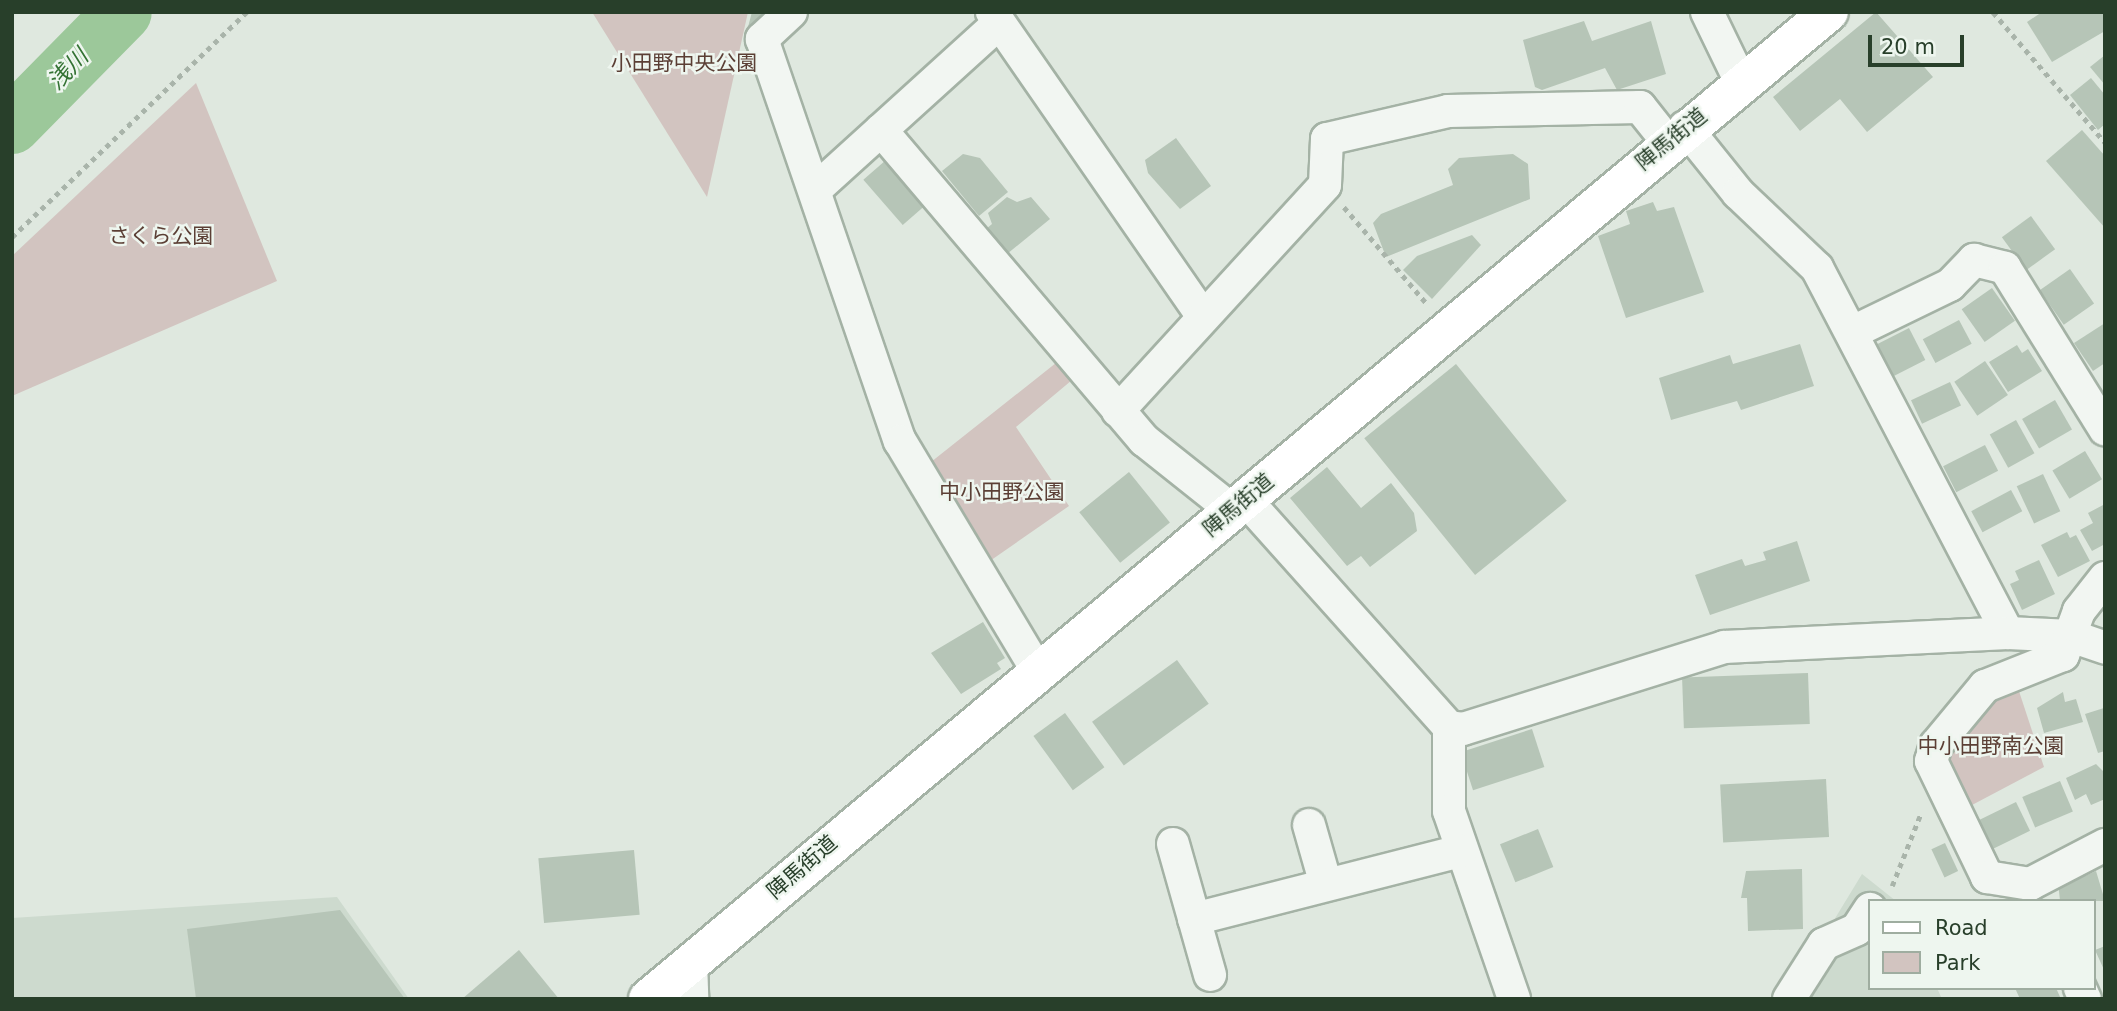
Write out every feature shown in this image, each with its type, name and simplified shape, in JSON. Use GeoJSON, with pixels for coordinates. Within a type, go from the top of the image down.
{"type":"FeatureCollection","features":[{"type":"Feature","properties":{"kind":"main road","name":"陣馬街道"},"geometry":{"type":"LineString","coordinates":[[648,999],[1676,134],[1829,12]]}},
{"type":"Feature","properties":{"kind":"street"},"geometry":{"type":"LineString","coordinates":[[791,12],[762,39],[816,189],[900,441],[1038,671]]}},
{"type":"Feature","properties":{"kind":"street"},"geometry":{"type":"LineString","coordinates":[[1707,12],[1741,82]]}},
{"type":"Feature","properties":{"kind":"street"},"geometry":{"type":"LineString","coordinates":[[816,189],[881,130],[995,18],[1203,317]]}},
{"type":"Feature","properties":{"kind":"street"},"geometry":{"type":"LineString","coordinates":[[1118,411],[1325,186],[1327,139],[1448,111],[1640,107],[1676,134],[1817,268],[1853,332],[2008,633]]}},
{"type":"Feature","properties":{"kind":"street"},"geometry":{"type":"LineString","coordinates":[[881,130],[1118,411],[1238,505],[1449,727],[1463,729],[1724,647],[2008,633],[2071,636],[2105,648]]}},
{"type":"Feature","properties":{"kind":"street"},"geometry":{"type":"LineString","coordinates":[[1853,332],[1950,285],[1974,260],[2004,268],[2105,429]]}},
{"type":"Feature","properties":{"kind":"street"},"geometry":{"type":"LineString","coordinates":[[2105,578],[2079,611],[2063,655],[1984,686],[1936,745],[1931,761],[1987,877],[2034,892],[2105,845]]}},
{"type":"Feature","properties":{"kind":"street"},"geometry":{"type":"LineString","coordinates":[[1449,727],[1449,811],[1514,999]]}},
{"type":"Feature","properties":{"kind":"street"},"geometry":{"type":"LineString","coordinates":[[1309,825],[1325,881],[1334,887],[1461,850]]}},
{"type":"Feature","properties":{"kind":"street"},"geometry":{"type":"LineString","coordinates":[[1173,844],[1210,975]]}},
{"type":"Feature","properties":{"kind":"street"},"geometry":{"type":"LineString","coordinates":[[1194,919],[1325,881]]}},
{"type":"Feature","properties":{"kind":"street"},"geometry":{"type":"LineString","coordinates":[[1789,999],[1824,944],[1857,929],[1868,916]]}},
{"type":"Feature","properties":{"kind":"street"},"geometry":{"type":"LineString","coordinates":[[691,961],[692,999]]}},
{"type":"Feature","properties":{"kind":"path"},"geometry":{"type":"LineString","coordinates":[[12,237],[247,12]]}},
{"type":"Feature","properties":{"kind":"path"},"geometry":{"type":"LineString","coordinates":[[1993,12],[2105,142]]}},
{"type":"Feature","properties":{"kind":"path"},"geometry":{"type":"LineString","coordinates":[[1325,186],[1434,312]]}},
{"type":"Feature","properties":{"kind":"path"},"geometry":{"type":"LineString","coordinates":[[1880,899],[1922,811]]}},
{"type":"Feature","properties":{"kind":"shaded area"},"geometry":{"type":"Polygon","coordinates":[[[1862,874],[1893,899],[1868,899],[1868,990],[1938,990],[1942,999],[1786,999],[1862,874]]]}},
{"type":"Feature","properties":{"kind":"shaded area"},"geometry":{"type":"Polygon","coordinates":[[[337,897],[409,999],[12,999],[12,918],[337,897]]]}},
{"type":"Feature","properties":{"kind":"green space","name":"小田野中央公園"},"geometry":{"type":"Polygon","coordinates":[[[592,12],[748,12],[707,197],[592,12]]]}},
{"type":"Feature","properties":{"kind":"green space","name":"さくら公園"},"geometry":{"type":"Polygon","coordinates":[[[196,83],[277,281],[12,396],[12,256],[196,83]]]}},
{"type":"Feature","properties":{"kind":"green space","name":"中小田野公園"},"geometry":{"type":"Polygon","coordinates":[[[1066,355],[1078,375],[1016,427],[1069,506],[987,563],[931,462],[1066,355]]]}},
{"type":"Feature","properties":{"kind":"green space","name":"中小田野南公園"},"geometry":{"type":"Polygon","coordinates":[[[2014,676],[2044,767],[1955,814],[1936,745],[2014,676]]]}},
{"type":"Feature","properties":{"kind":"building"},"geometry":{"type":"Polygon","coordinates":[[[752,12],[763,14],[748,27],[752,12]]]}},
{"type":"Feature","properties":{"kind":"building"},"geometry":{"type":"Polygon","coordinates":[[[1876,12],[1933,77],[1867,132],[1840,99],[1800,131],[1773,97],[1876,12]]]}},
{"type":"Feature","properties":{"kind":"building"},"geometry":{"type":"Polygon","coordinates":[[[2042,12],[2105,12],[2105,31],[2052,62],[2027,22],[2042,12]]]}},
{"type":"Feature","properties":{"kind":"building"},"geometry":{"type":"Polygon","coordinates":[[[1584,21],[1592,41],[1651,21],[1666,74],[1617,90],[1605,68],[1542,90],[1535,87],[1523,40],[1584,21]]]}},
{"type":"Feature","properties":{"kind":"building"},"geometry":{"type":"Polygon","coordinates":[[[2105,55],[2105,85],[2090,67],[2105,55]]]}},
{"type":"Feature","properties":{"kind":"building"},"geometry":{"type":"Polygon","coordinates":[[[2091,78],[2105,95],[2105,124],[2098,130],[2070,95],[2091,78]]]}},
{"type":"Feature","properties":{"kind":"building"},"geometry":{"type":"Polygon","coordinates":[[[2082,130],[2105,156],[2105,228],[2046,161],[2082,130]]]}},
{"type":"Feature","properties":{"kind":"building"},"geometry":{"type":"Polygon","coordinates":[[[1176,138],[1211,186],[1180,209],[1148,173],[1145,160],[1176,138]]]}},
{"type":"Feature","properties":{"kind":"building"},"geometry":{"type":"Polygon","coordinates":[[[963,154],[980,158],[1008,192],[979,216],[942,171],[963,154]]]}},
{"type":"Feature","properties":{"kind":"building"},"geometry":{"type":"Polygon","coordinates":[[[1513,154],[1528,164],[1530,199],[1386,257],[1373,223],[1381,214],[1453,185],[1448,169],[1459,158],[1513,154]]]}},
{"type":"Feature","properties":{"kind":"building"},"geometry":{"type":"Polygon","coordinates":[[[886,160],[925,205],[903,225],[863,180],[886,160]]]}},
{"type":"Feature","properties":{"kind":"building"},"geometry":{"type":"Polygon","coordinates":[[[1007,197],[1017,202],[1031,197],[1050,219],[1007,254],[986,229],[992,224],[988,213],[1007,197]]]}},
{"type":"Feature","properties":{"kind":"building"},"geometry":{"type":"Polygon","coordinates":[[[1653,202],[1657,211],[1674,207],[1704,292],[1626,318],[1598,236],[1630,224],[1626,211],[1653,202]]]}},
{"type":"Feature","properties":{"kind":"building"},"geometry":{"type":"Polygon","coordinates":[[[2031,216],[2055,249],[2026,270],[2002,237],[2031,216]]]}},
{"type":"Feature","properties":{"kind":"building"},"geometry":{"type":"Polygon","coordinates":[[[1472,235],[1481,245],[1432,299],[1403,270],[1417,256],[1472,235]]]}},
{"type":"Feature","properties":{"kind":"building"},"geometry":{"type":"Polygon","coordinates":[[[2070,269],[2094,303],[2064,325],[2040,290],[2070,269]]]}},
{"type":"Feature","properties":{"kind":"building"},"geometry":{"type":"Polygon","coordinates":[[[1992,288],[2015,321],[1985,342],[1962,309],[1992,288]]]}},
{"type":"Feature","properties":{"kind":"building"},"geometry":{"type":"Polygon","coordinates":[[[1959,320],[1972,344],[1935,363],[1923,339],[1959,320]]]}},
{"type":"Feature","properties":{"kind":"building"},"geometry":{"type":"Polygon","coordinates":[[[2105,323],[2105,363],[2093,371],[2074,343],[2105,323]]]}},
{"type":"Feature","properties":{"kind":"building"},"geometry":{"type":"Polygon","coordinates":[[[1909,328],[1925,360],[1892,377],[1876,345],[1909,328]]]}},
{"type":"Feature","properties":{"kind":"building"},"geometry":{"type":"Polygon","coordinates":[[[1800,344],[1814,386],[1741,410],[1737,401],[1671,420],[1659,378],[1730,355],[1733,364],[1800,344]]]}},
{"type":"Feature","properties":{"kind":"building"},"geometry":{"type":"Polygon","coordinates":[[[2017,345],[2022,353],[2028,349],[2042,371],[2008,392],[1989,362],[2017,345]]]}},
{"type":"Feature","properties":{"kind":"building"},"geometry":{"type":"Polygon","coordinates":[[[1985,361],[2008,395],[1977,416],[1954,382],[1985,361]]]}},
{"type":"Feature","properties":{"kind":"building"},"geometry":{"type":"Polygon","coordinates":[[[1456,364],[1567,501],[1475,575],[1364,438],[1456,364]]]}},
{"type":"Feature","properties":{"kind":"building"},"geometry":{"type":"Polygon","coordinates":[[[1950,382],[1961,406],[1922,424],[1911,400],[1950,382]]]}},
{"type":"Feature","properties":{"kind":"building"},"geometry":{"type":"Polygon","coordinates":[[[2055,400],[2072,429],[2039,448],[2022,419],[2055,400]]]}},
{"type":"Feature","properties":{"kind":"building"},"geometry":{"type":"Polygon","coordinates":[[[2016,420],[2034,453],[2008,468],[1990,435],[2016,420]]]}},
{"type":"Feature","properties":{"kind":"building"},"geometry":{"type":"Polygon","coordinates":[[[1985,445],[1998,471],[1956,492],[1943,466],[1985,445]]]}},
{"type":"Feature","properties":{"kind":"building"},"geometry":{"type":"Polygon","coordinates":[[[2085,451],[2102,479],[2069,499],[2052,471],[2085,451]]]}},
{"type":"Feature","properties":{"kind":"building"},"geometry":{"type":"Polygon","coordinates":[[[1327,467],[1361,508],[1391,483],[1414,513],[1417,531],[1370,567],[1361,556],[1347,566],[1290,498],[1327,467]]]}},
{"type":"Feature","properties":{"kind":"building"},"geometry":{"type":"Polygon","coordinates":[[[1129,472],[1170,523],[1120,563],[1079,512],[1129,472]]]}},
{"type":"Feature","properties":{"kind":"building"},"geometry":{"type":"Polygon","coordinates":[[[2043,474],[2060,511],[2034,523],[2017,486],[2043,474]]]}},
{"type":"Feature","properties":{"kind":"building"},"geometry":{"type":"Polygon","coordinates":[[[2011,490],[2022,511],[1983,532],[1971,511],[2011,490]]]}},
{"type":"Feature","properties":{"kind":"building"},"geometry":{"type":"Polygon","coordinates":[[[2105,504],[2105,544],[2092,551],[2080,530],[2093,523],[2088,513],[2105,504]]]}},
{"type":"Feature","properties":{"kind":"building"},"geometry":{"type":"Polygon","coordinates":[[[2067,532],[2070,538],[2076,535],[2090,561],[2058,577],[2041,545],[2067,532]]]}},
{"type":"Feature","properties":{"kind":"building"},"geometry":{"type":"Polygon","coordinates":[[[1797,541],[1810,581],[1710,615],[1695,575],[1742,559],[1745,566],[1766,560],[1763,552],[1797,541]]]}},
{"type":"Feature","properties":{"kind":"building"},"geometry":{"type":"Polygon","coordinates":[[[2039,560],[2055,594],[2022,610],[2010,584],[2019,580],[2015,571],[2039,560]]]}},
{"type":"Feature","properties":{"kind":"building"},"geometry":{"type":"Polygon","coordinates":[[[983,622],[1005,658],[997,663],[1001,669],[961,694],[931,653],[983,622]]]}},
{"type":"Feature","properties":{"kind":"building"},"geometry":{"type":"Polygon","coordinates":[[[1177,660],[1209,704],[1124,765],[1092,722],[1177,660]]]}},
{"type":"Feature","properties":{"kind":"building"},"geometry":{"type":"Polygon","coordinates":[[[1808,673],[1810,724],[1684,728],[1682,677],[1808,673]]]}},
{"type":"Feature","properties":{"kind":"building"},"geometry":{"type":"Polygon","coordinates":[[[2063,692],[2065,702],[2076,699],[2083,722],[2044,733],[2037,708],[2063,692]]]}},
{"type":"Feature","properties":{"kind":"building"},"geometry":{"type":"Polygon","coordinates":[[[2104,708],[2105,751],[2098,753],[2085,714],[2104,708]]]}},
{"type":"Feature","properties":{"kind":"building"},"geometry":{"type":"Polygon","coordinates":[[[1065,713],[1104,767],[1073,790],[1033,736],[1065,713]]]}},
{"type":"Feature","properties":{"kind":"building"},"geometry":{"type":"Polygon","coordinates":[[[1532,729],[1544,767],[1473,790],[1461,752],[1532,729]]]}},
{"type":"Feature","properties":{"kind":"building"},"geometry":{"type":"Polygon","coordinates":[[[2096,764],[2105,773],[2105,799],[2091,805],[2086,794],[2075,800],[2066,778],[2096,764]]]}},
{"type":"Feature","properties":{"kind":"building"},"geometry":{"type":"Polygon","coordinates":[[[1826,779],[1829,837],[1723,842],[1720,785],[1826,779]]]}},
{"type":"Feature","properties":{"kind":"building"},"geometry":{"type":"Polygon","coordinates":[[[2060,781],[2073,811],[2035,827],[2022,797],[2060,781]]]}},
{"type":"Feature","properties":{"kind":"building"},"geometry":{"type":"Polygon","coordinates":[[[2016,802],[2030,831],[1993,849],[1979,820],[2016,802]]]}},
{"type":"Feature","properties":{"kind":"building"},"geometry":{"type":"Polygon","coordinates":[[[1538,829],[1553,867],[1515,882],[1500,844],[1538,829]]]}},
{"type":"Feature","properties":{"kind":"building"},"geometry":{"type":"Polygon","coordinates":[[[1945,843],[1958,871],[1945,877],[1931,849],[1945,843]]]}},
{"type":"Feature","properties":{"kind":"building"},"geometry":{"type":"Polygon","coordinates":[[[634,850],[640,915],[544,923],[538,858],[634,850]]]}},
{"type":"Feature","properties":{"kind":"building"},"geometry":{"type":"Polygon","coordinates":[[[1802,869],[1803,929],[1748,931],[1747,898],[1741,898],[1746,871],[1802,869]]]}},
{"type":"Feature","properties":{"kind":"building"},"geometry":{"type":"Polygon","coordinates":[[[2082,870],[2085,876],[2096,871],[2105,901],[2060,899],[2058,881],[2082,870]]]}},
{"type":"Feature","properties":{"kind":"building"},"geometry":{"type":"Polygon","coordinates":[[[340,910],[405,999],[196,999],[187,929],[340,910]]]}},
{"type":"Feature","properties":{"kind":"building"},"geometry":{"type":"Polygon","coordinates":[[[2105,946],[2105,972],[2096,952],[2096,950],[2105,946]]]}},
{"type":"Feature","properties":{"kind":"building"},"geometry":{"type":"Polygon","coordinates":[[[519,950],[559,999],[462,999],[519,950]]]}},
{"type":"Feature","properties":{"kind":"building"},"geometry":{"type":"Polygon","coordinates":[[[2016,990],[2057,990],[2061,999],[2020,999],[2016,990]]]}},
{"type":"Feature","properties":{"kind":"waterway","name":"浅川"},"geometry":{"type":"LineString","coordinates":[[12,125],[123,12]]}}]}
